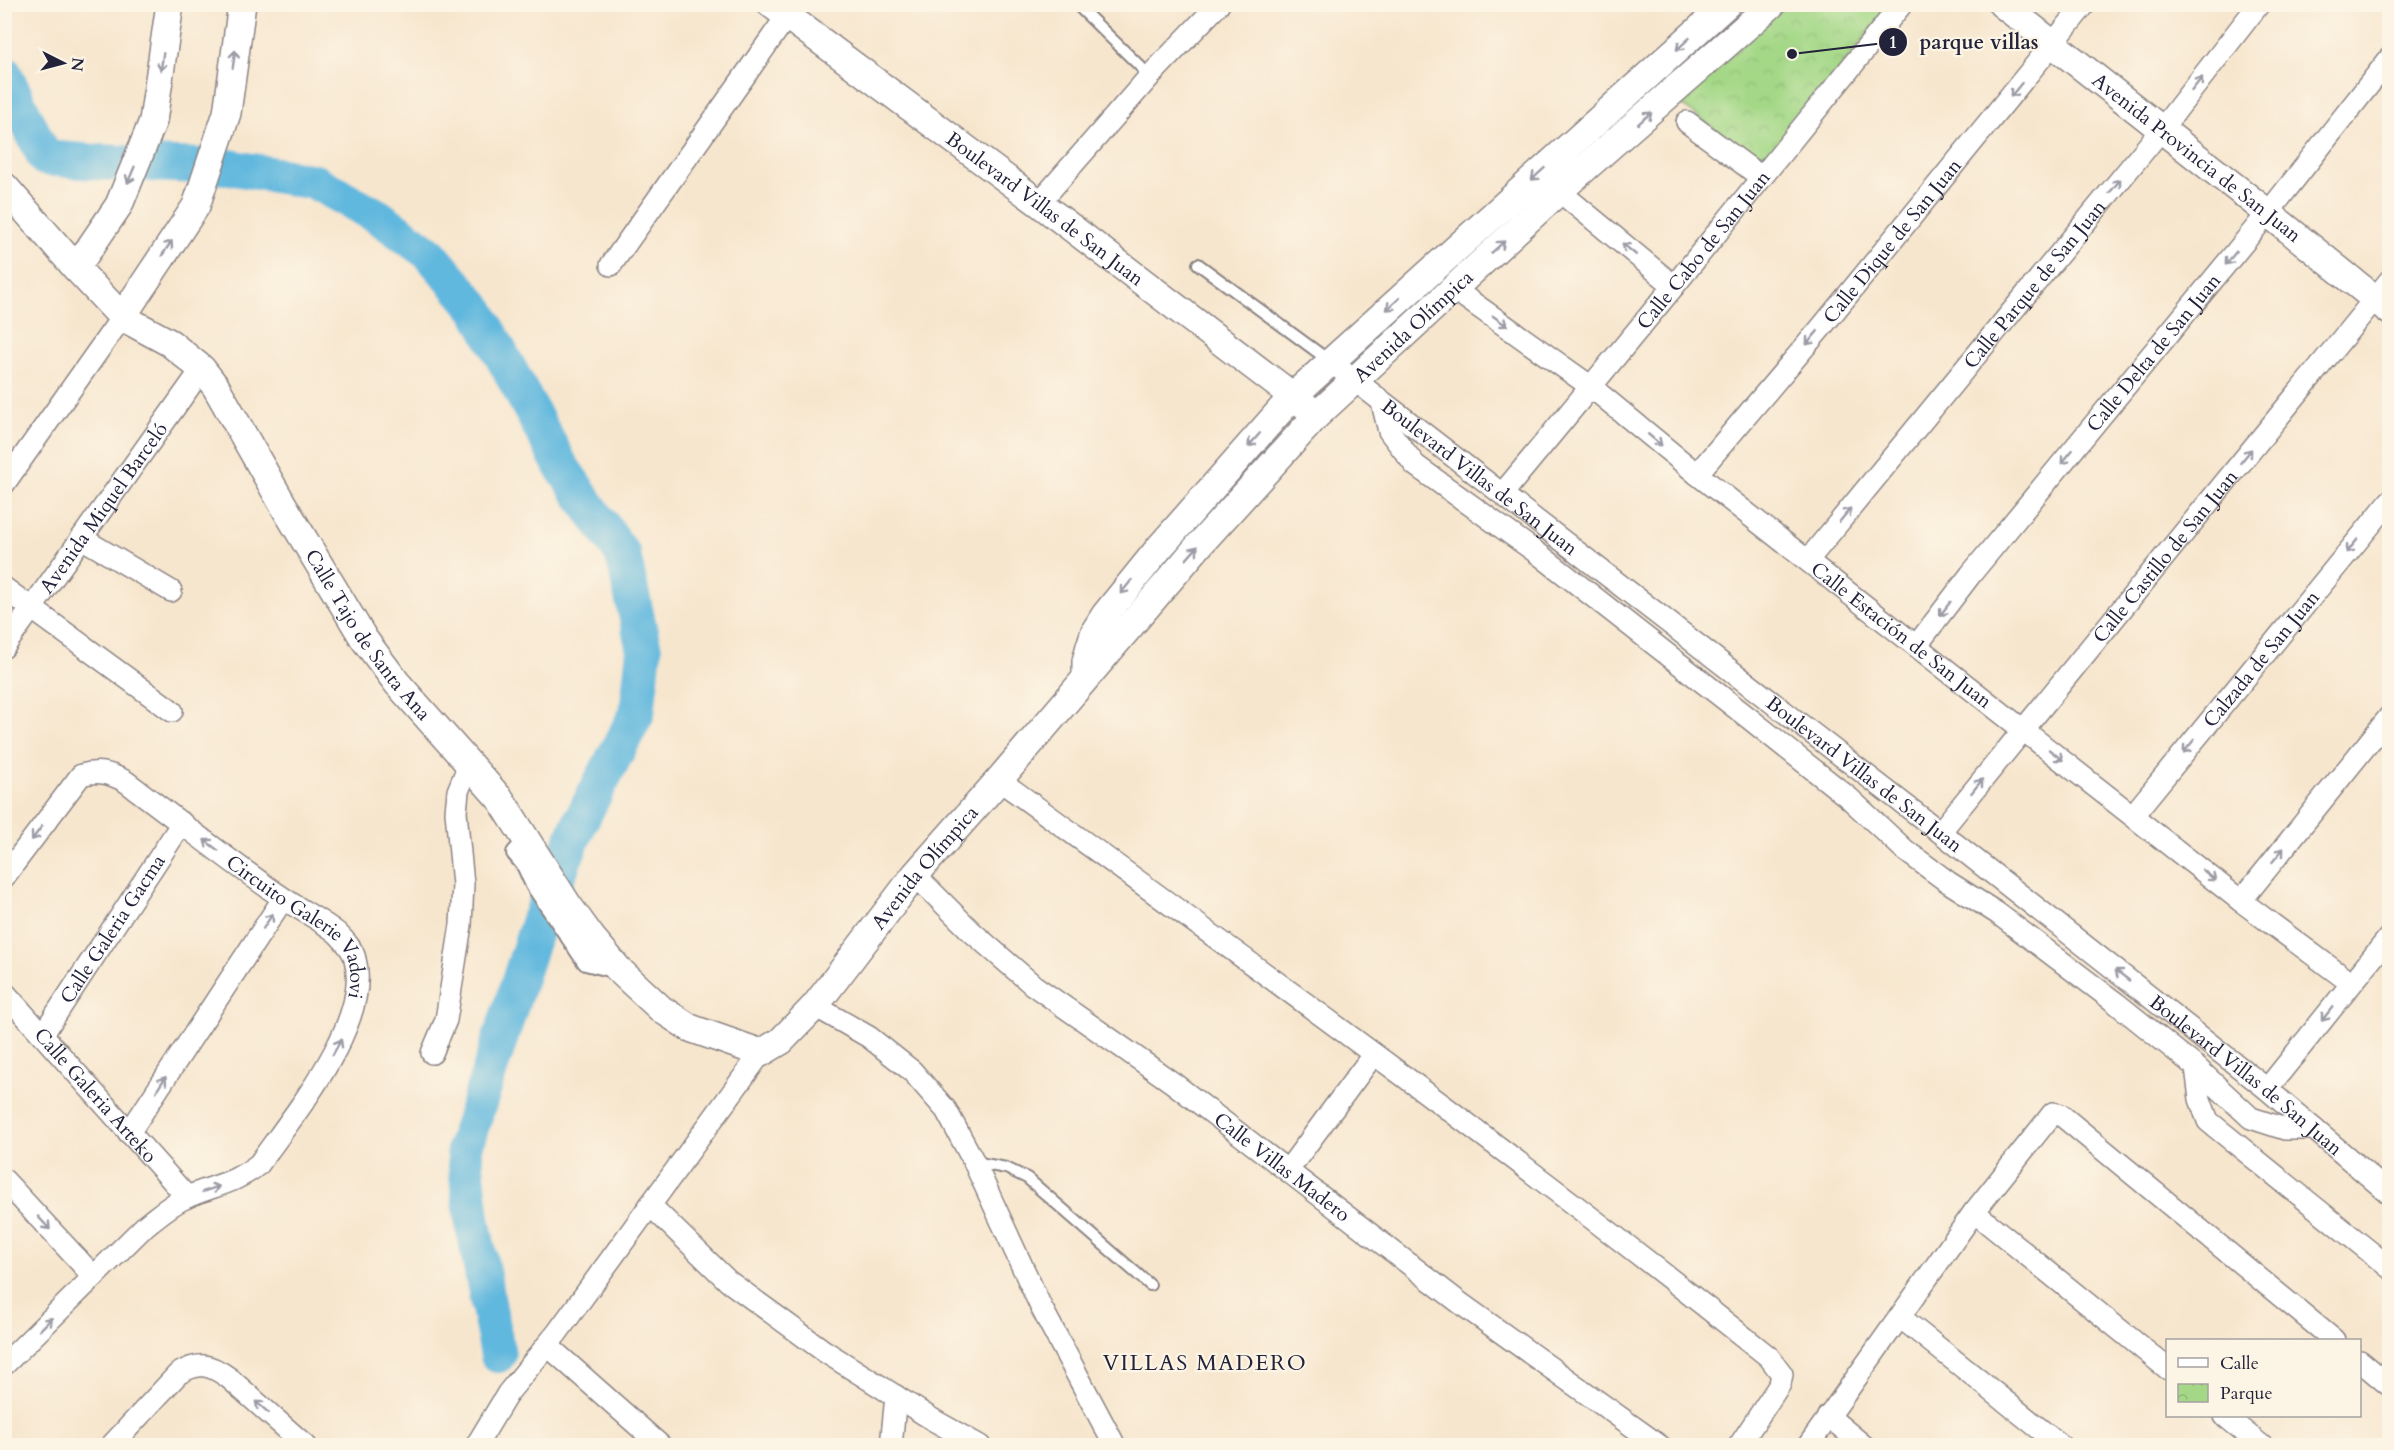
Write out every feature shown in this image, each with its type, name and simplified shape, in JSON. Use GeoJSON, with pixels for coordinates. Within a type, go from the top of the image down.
{"type":"FeatureCollection","features":[{"type":"Feature","properties":{"kind":"street"},"geometry":{"type":"LineString","coordinates":[[76,268],[118,205],[153,121],[170,4]]}},
{"type":"Feature","properties":{"kind":"street"},"geometry":{"type":"LineString","coordinates":[[4,484],[196,206],[226,113],[242,4]]}},
{"type":"Feature","properties":{"kind":"street"},"geometry":{"type":"LineString","coordinates":[[1039,203],[1150,76],[1219,4]]}},
{"type":"Feature","properties":{"kind":"street","name":"Avenida Olímpica"},"geometry":{"type":"LineString","coordinates":[[1086,677],[1086,661],[1090,646],[1095,631],[1105,615],[1153,555],[1293,396],[1373,321],[1727,4]]}},
{"type":"Feature","properties":{"kind":"street","name":"Avenida Olímpica"},"geometry":{"type":"LineString","coordinates":[[761,1053],[782,1041],[815,1006],[915,875],[1201,543],[1317,416],[1354,379],[1559,191],[1772,4]]}},
{"type":"Feature","properties":{"kind":"street","name":"Calle Cabo de San Juan"},"geometry":{"type":"LineString","coordinates":[[1503,493],[1902,4]]}},
{"type":"Feature","properties":{"kind":"street","name":"Avenida Provincia de San Juan"},"geometry":{"type":"LineString","coordinates":[[2002,4],[2268,213],[2384,297]]}},
{"type":"Feature","properties":{"kind":"street","name":"Calle Dique de San Juan"},"geometry":{"type":"LineString","coordinates":[[1697,474],[1820,329],[2054,45],[2085,4]]}},
{"type":"Feature","properties":{"kind":"street","name":"Calle Parque de San Juan"},"geometry":{"type":"LineString","coordinates":[[1808,560],[2161,130],[2259,4]]}},
{"type":"Feature","properties":{"kind":"street"},"geometry":{"type":"LineString","coordinates":[[610,264],[782,8]]}},
{"type":"Feature","properties":{"kind":"street","name":"Boulevard Villas de San Juan"},"geometry":{"type":"LineString","coordinates":[[782,8],[1317,416]]}},
{"type":"Feature","properties":{"kind":"street","name":"Calle Delta de San Juan"},"geometry":{"type":"LineString","coordinates":[[1917,645],[1971,574],[2268,213],[2390,58]]}},
{"type":"Feature","properties":{"kind":"street"},"geometry":{"type":"LineString","coordinates":[[1687,122],[1761,177]]}},
{"type":"Feature","properties":{"kind":"street"},"geometry":{"type":"LineString","coordinates":[[1559,191],[1674,286]]}},
{"type":"Feature","properties":{"kind":"street","name":"Calle Tajo de Santa Ana"},"geometry":{"type":"LineString","coordinates":[[7,194],[76,268],[128,307],[202,369],[216,387],[364,639],[397,683],[470,762],[501,800],[521,846],[580,922],[609,967],[661,1009],[690,1028],[761,1053]]}},
{"type":"Feature","properties":{"kind":"street","name":"Calle Estación de San Juan"},"geometry":{"type":"LineString","coordinates":[[1452,288],[1590,386],[1697,474],[2241,901],[2351,983]]}},
{"type":"Feature","properties":{"kind":"street","name":"Calle Castillo de San Juan"},"geometry":{"type":"LineString","coordinates":[[1940,832],[2023,729],[2384,297]]}},
{"type":"Feature","properties":{"kind":"street","name":"Boulevard Villas de San Juan"},"geometry":{"type":"LineString","coordinates":[[1331,362],[1382,404],[1503,493],[1940,832],[2268,1089],[2390,1194]]}},
{"type":"Feature","properties":{"kind":"street","name":"Avenida Miquel Barceló"},"geometry":{"type":"LineString","coordinates":[[4,647],[202,369]]}},
{"type":"Feature","properties":{"kind":"street"},"geometry":{"type":"LineString","coordinates":[[1382,404],[1389,431],[1415,465],[1540,555],[1850,798],[1906,851],[1948,882],[1997,913],[2196,1067],[2251,1118],[2285,1129],[2314,1129]]}},
{"type":"Feature","properties":{"kind":"street","name":"Calzada de San Juan"},"geometry":{"type":"LineString","coordinates":[[2133,815],[2390,501]]}},
{"type":"Feature","properties":{"kind":"street"},"geometry":{"type":"LineString","coordinates":[[83,539],[171,591]]}},
{"type":"Feature","properties":{"kind":"street"},"geometry":{"type":"LineString","coordinates":[[4,588],[172,711]]}},
{"type":"Feature","properties":{"kind":"street"},"geometry":{"type":"LineString","coordinates":[[2241,901],[2390,716]]}},
{"type":"Feature","properties":{"kind":"street"},"geometry":{"type":"LineString","coordinates":[[432,1053],[446,1020],[460,937],[463,884],[456,812],[458,791],[470,762]]}},
{"type":"Feature","properties":{"kind":"street","name":"Circuito Galerie Vadovi"},"geometry":{"type":"LineString","coordinates":[[4,878],[81,775],[94,771],[110,773],[125,781],[283,899],[334,932],[347,943],[355,957],[357,976],[346,1030],[321,1073],[259,1164],[243,1177],[187,1197],[169,1207],[146,1225],[4,1365]]}},
{"type":"Feature","properties":{"kind":"street"},"geometry":{"type":"LineString","coordinates":[[999,780],[1651,1262],[1778,1366],[1782,1374],[1780,1384],[1739,1446]]}},
{"type":"Feature","properties":{"kind":"street","name":"Calle Galeria Gacma"},"geometry":{"type":"LineString","coordinates":[[43,1034],[182,823]]}},
{"type":"Feature","properties":{"kind":"street","name":"Calle Villas Madero"},"geometry":{"type":"LineString","coordinates":[[915,875],[972,932],[1033,985],[1173,1083],[1460,1303],[1660,1446]]}},
{"type":"Feature","properties":{"kind":"street"},"geometry":{"type":"LineString","coordinates":[[129,1133],[283,899]]}},
{"type":"Feature","properties":{"kind":"street"},"geometry":{"type":"LineString","coordinates":[[2268,1089],[2390,936]]}},
{"type":"Feature","properties":{"kind":"street","name":"Calle Galeria Arteko"},"geometry":{"type":"LineString","coordinates":[[4,992],[187,1197]]}},
{"type":"Feature","properties":{"kind":"street"},"geometry":{"type":"LineString","coordinates":[[815,1006],[869,1037],[912,1071],[946,1110],[974,1162],[1041,1307],[1115,1446]]}},
{"type":"Feature","properties":{"kind":"street"},"geometry":{"type":"LineString","coordinates":[[476,1446],[508,1393],[547,1345],[761,1053]]}},
{"type":"Feature","properties":{"kind":"street"},"geometry":{"type":"LineString","coordinates":[[1288,1170],[1373,1055]]}},
{"type":"Feature","properties":{"kind":"street"},"geometry":{"type":"LineString","coordinates":[[2196,1067],[2200,1099],[2208,1121],[2390,1268]]}},
{"type":"Feature","properties":{"kind":"street"},"geometry":{"type":"LineString","coordinates":[[1808,1446],[1974,1212],[2053,1113],[2061,1115],[2332,1339]]}},
{"type":"Feature","properties":{"kind":"street"},"geometry":{"type":"LineString","coordinates":[[4,1180],[94,1277]]}},
{"type":"Feature","properties":{"kind":"street"},"geometry":{"type":"LineString","coordinates":[[650,1205],[728,1281],[824,1351],[980,1446]]}},
{"type":"Feature","properties":{"kind":"street"},"geometry":{"type":"LineString","coordinates":[[1974,1212],[2166,1367]]}},
{"type":"Feature","properties":{"kind":"street"},"geometry":{"type":"LineString","coordinates":[[1900,1317],[2061,1446]]}},
{"type":"Feature","properties":{"kind":"street"},"geometry":{"type":"LineString","coordinates":[[547,1345],[661,1446]]}},
{"type":"Feature","properties":{"kind":"street"},"geometry":{"type":"LineString","coordinates":[[2361,1362],[2390,1386]]}},
{"type":"Feature","properties":{"kind":"street"},"geometry":{"type":"LineString","coordinates":[[111,1446],[178,1374],[190,1366],[201,1365],[216,1369],[229,1378],[306,1446]]}},
{"type":"Feature","properties":{"kind":"street"},"geometry":{"type":"LineString","coordinates":[[891,1446],[896,1396]]}},
{"type":"Feature","properties":{"kind":"street"},"geometry":{"type":"LineString","coordinates":[[1828,1416],[1864,1446]]}},
{"type":"Feature","properties":{"kind":"street"},"geometry":{"type":"LineString","coordinates":[[2226,1417],[2262,1446]]}},
{"type":"Feature","properties":{"kind":"lane"},"geometry":{"type":"LineString","coordinates":[[1076,4],[1150,76]]}},
{"type":"Feature","properties":{"kind":"lane"},"geometry":{"type":"LineString","coordinates":[[1198,264],[1331,362]]}},
{"type":"Feature","properties":{"kind":"lane"},"geometry":{"type":"LineString","coordinates":[[974,1162],[1006,1168],[1027,1178],[1150,1285]]}},
{"type":"Feature","properties":{"kind":"green space"},"geometry":{"type":"Polygon","coordinates":[[[1786,5],[1891,5],[1775,151],[1752,156],[1679,103],[1786,5]]]}},
{"type":"Feature","properties":{"kind":"waterway"},"geometry":{"type":"LineString","coordinates":[[4,73],[45,158],[229,167],[315,182],[379,217],[430,254],[478,311],[561,466],[623,555],[644,650],[637,713],[579,824],[539,920],[464,1149],[472,1219],[498,1355]]}},
{"type":"Feature","properties":{"kind":"place","name":"parque villas"},"geometry":{"type":"Point","coordinates":[1792,54]}},
{"type":"Feature","properties":{"kind":"district","name":"VILLAS MADERO"},"geometry":{"type":"Point","coordinates":[1205,1363]}}]}
